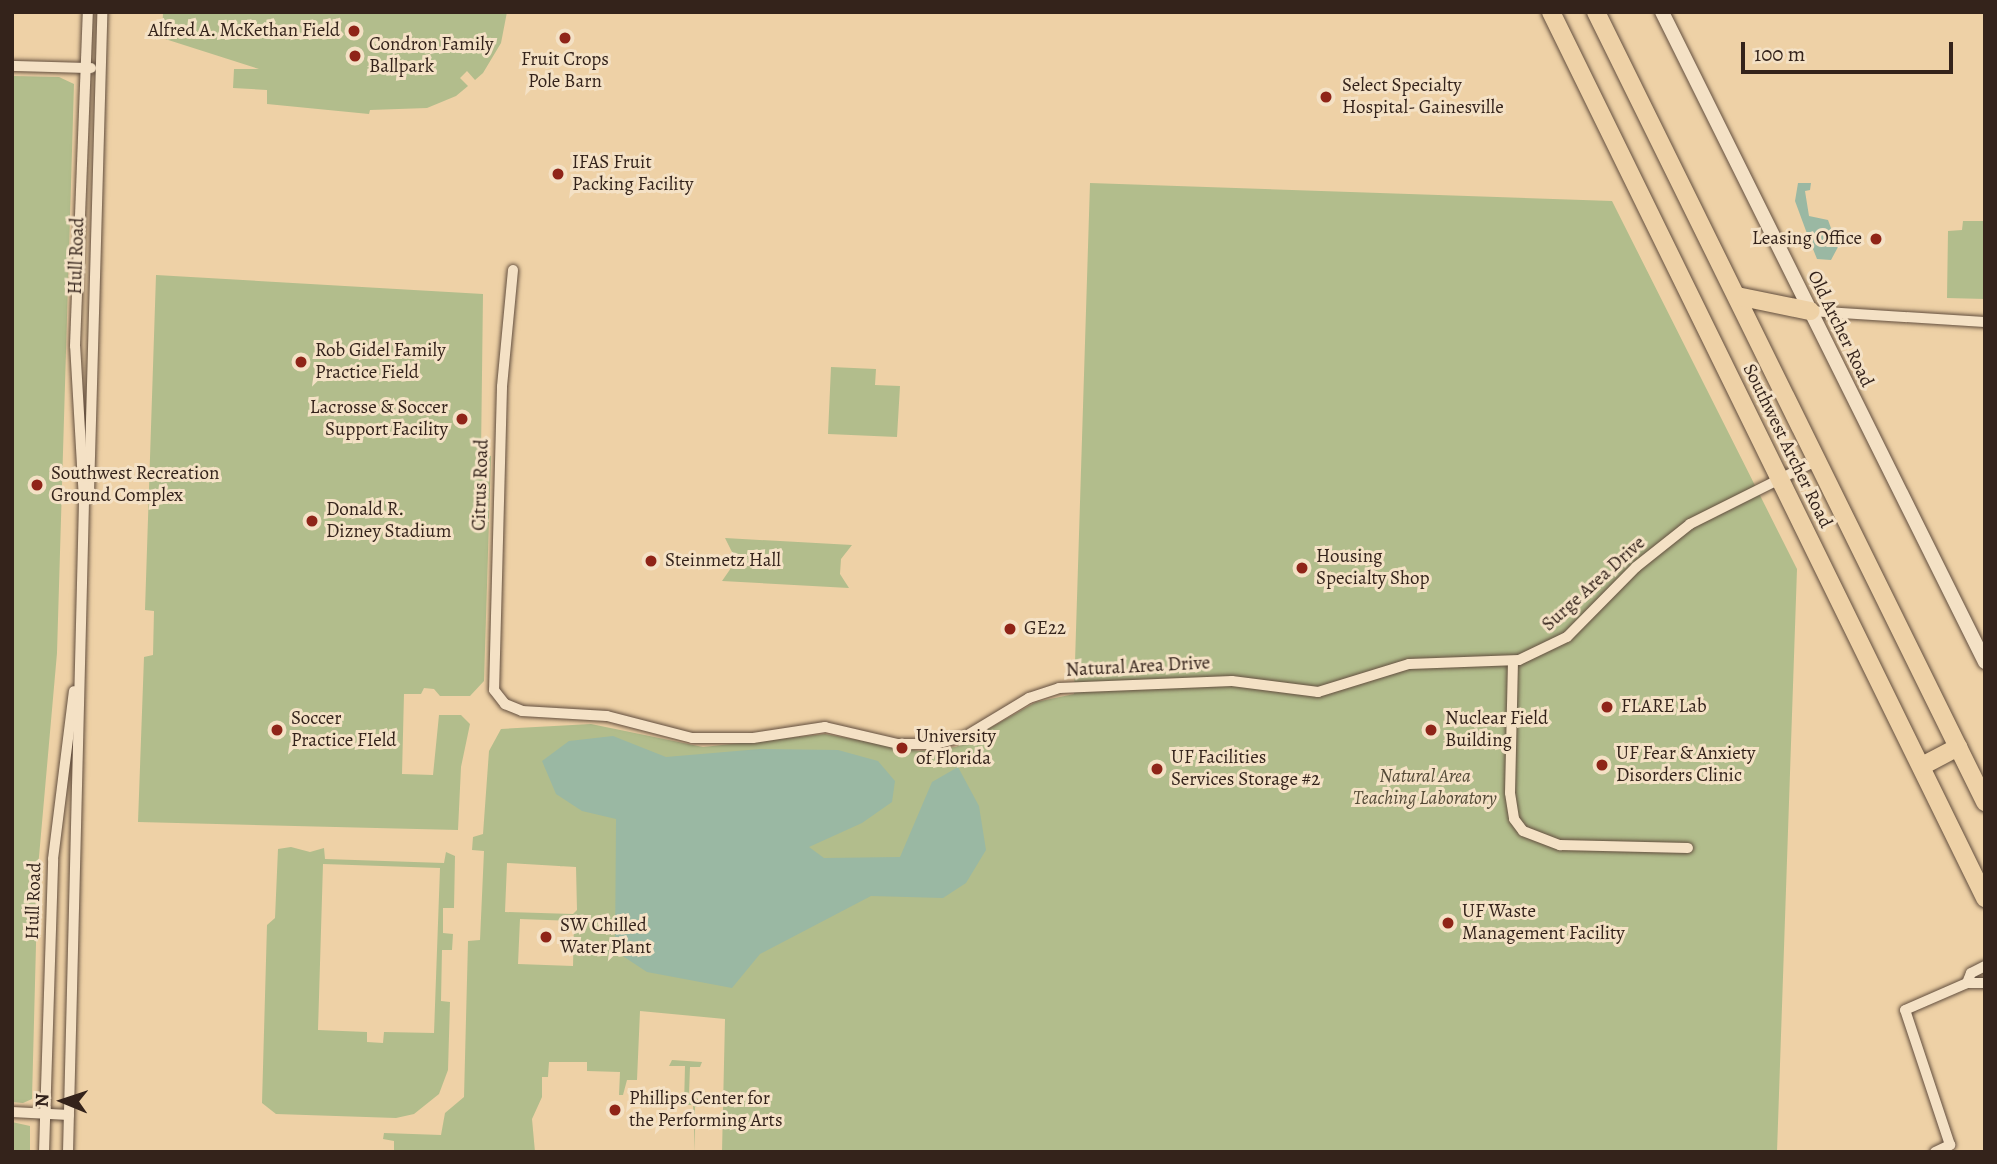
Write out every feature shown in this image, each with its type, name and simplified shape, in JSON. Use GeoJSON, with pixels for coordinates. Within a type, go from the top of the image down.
{"type":"FeatureCollection","features":[{"type":"Feature","properties":{"kind":"main road","name":"Southwest Archer Road"},"geometry":{"type":"LineString","coordinates":[[1551,12],[1985,898]]}},
{"type":"Feature","properties":{"kind":"main road","name":"Southwest Archer Road"},"geometry":{"type":"LineString","coordinates":[[1596,12],[1985,802]]}},
{"type":"Feature","properties":{"kind":"main road"},"geometry":{"type":"LineString","coordinates":[[1737,296],[1810,311]]}},
{"type":"Feature","properties":{"kind":"main road"},"geometry":{"type":"LineString","coordinates":[[1922,766],[1958,747]]}},
{"type":"Feature","properties":{"kind":"street","name":"Hull Road"},"geometry":{"type":"LineString","coordinates":[[68,1152],[84,500],[75,346],[88,12]]}},
{"type":"Feature","properties":{"kind":"street","name":"Hull Road"},"geometry":{"type":"LineString","coordinates":[[84,500],[89,492],[102,12]]}},
{"type":"Feature","properties":{"kind":"street","name":"Old Archer Road"},"geometry":{"type":"LineString","coordinates":[[1662,12],[1985,662]]}},
{"type":"Feature","properties":{"kind":"street"},"geometry":{"type":"LineString","coordinates":[[12,66],[100,68]]}},
{"type":"Feature","properties":{"kind":"street","name":"Citrus Road"},"geometry":{"type":"LineString","coordinates":[[500,700],[491,674],[502,387],[513,270]]}},
{"type":"Feature","properties":{"kind":"street"},"geometry":{"type":"LineString","coordinates":[[1810,311],[1985,322]]}},
{"type":"Feature","properties":{"kind":"street","name":"Surge Area Drive"},"geometry":{"type":"LineString","coordinates":[[1377,674],[1412,664],[1513,661],[1567,637],[1630,572],[1690,524],[1816,461]]}},
{"type":"Feature","properties":{"kind":"street","name":"Hull Road"},"geometry":{"type":"LineString","coordinates":[[44,1152],[53,859],[79,654]]}},
{"type":"Feature","properties":{"kind":"street"},"geometry":{"type":"LineString","coordinates":[[1513,661],[1510,793],[1514,819],[1523,831],[1560,845],[1688,848]]}},
{"type":"Feature","properties":{"kind":"street","name":"Natural Area Drive"},"geometry":{"type":"LineString","coordinates":[[500,700],[522,711],[607,716],[692,738],[753,738],[825,727],[919,745],[961,738],[1029,698],[1059,688],[1232,681],[1318,692],[1377,674]]}},
{"type":"Feature","properties":{"kind":"street"},"geometry":{"type":"LineString","coordinates":[[1967,983],[1971,973],[1985,966]]}},
{"type":"Feature","properties":{"kind":"street"},"geometry":{"type":"LineString","coordinates":[[1935,1152],[1950,1145],[1905,1010],[1967,983],[1985,983]]}},
{"type":"Feature","properties":{"kind":"street"},"geometry":{"type":"LineString","coordinates":[[12,1112],[69,1115]]}},
{"type":"Feature","properties":{"kind":"green space","name":"Condron Family Ballpark"},"geometry":{"type":"Polygon","coordinates":[[[163,12],[507,12],[501,43],[483,73],[475,80],[467,71],[460,78],[468,86],[456,96],[427,108],[370,110],[369,114],[267,104],[267,90],[233,88],[234,69],[259,69],[162,38],[163,12]]]}},
{"type":"Feature","properties":{"kind":"green space","name":"Southwest Recreation Ground Complex"},"geometry":{"type":"Polygon","coordinates":[[[12,76],[59,77],[74,84],[57,653],[38,868],[32,1099],[23,1103],[12,1102],[12,76]]]}},
{"type":"Feature","properties":{"kind":"green space","name":"Natural Area Teaching Laboratory"},"geometry":{"type":"Polygon","coordinates":[[[1090,183],[1612,201],[1797,569],[1777,1152],[722,1152],[725,1019],[640,1011],[637,1080],[627,1080],[623,1095],[619,1095],[620,1072],[587,1071],[587,1062],[549,1062],[548,1077],[542,1077],[542,1097],[532,1119],[535,1152],[394,1152],[394,1141],[383,1139],[384,1133],[441,1135],[445,1113],[464,1097],[468,941],[480,940],[484,851],[472,850],[473,837],[483,834],[489,751],[501,729],[591,724],[703,747],[825,734],[919,751],[956,747],[1036,702],[1074,694],[1090,183]],[[507,863],[505,912],[573,914],[577,910],[576,867],[507,863]],[[520,919],[518,964],[573,966],[574,921],[520,919]]]}},
{"type":"Feature","properties":{"kind":"green space"},"geometry":{"type":"Polygon","coordinates":[[[1985,215],[1985,299],[1947,298],[1948,231],[1962,230],[1963,221],[1984,221],[1985,215]]]}},
{"type":"Feature","properties":{"kind":"green space","name":"Donald R. Dizney Stadium"},"geometry":{"type":"Polygon","coordinates":[[[156,275],[483,294],[481,454],[475,455],[491,456],[484,681],[470,696],[440,696],[434,689],[424,688],[421,694],[404,694],[402,774],[433,775],[439,715],[461,715],[470,724],[461,767],[458,830],[138,822],[144,657],[153,655],[154,611],[145,610],[156,275]]]}},
{"type":"Feature","properties":{"kind":"green space"},"geometry":{"type":"Polygon","coordinates":[[[831,367],[876,369],[875,385],[900,386],[897,437],[828,434],[831,367]]]}},
{"type":"Feature","properties":{"kind":"green space"},"geometry":{"type":"Polygon","coordinates":[[[725,538],[852,545],[841,559],[840,574],[849,588],[722,581],[731,568],[732,552],[725,538]]]}},
{"type":"Feature","properties":{"kind":"green space"},"geometry":{"type":"Polygon","coordinates":[[[291,847],[310,852],[324,848],[325,859],[444,863],[446,852],[455,856],[454,908],[443,908],[443,933],[453,934],[452,950],[442,950],[441,1001],[450,1002],[448,1070],[439,1094],[414,1114],[396,1118],[276,1114],[262,1103],[267,925],[275,918],[278,849],[291,847]],[[323,864],[318,1030],[367,1032],[367,1042],[383,1043],[384,1032],[434,1033],[440,868],[323,864]]]}},
{"type":"Feature","properties":{"kind":"green space"},"geometry":{"type":"Polygon","coordinates":[[[672,1060],[702,1062],[700,1067],[690,1067],[689,1094],[701,1100],[701,1106],[695,1107],[695,1152],[693,1105],[684,1105],[685,1066],[669,1066],[672,1060]]]}},
{"type":"Feature","properties":{"kind":"green space"},"geometry":{"type":"Polygon","coordinates":[[[12,1122],[30,1126],[30,1152],[12,1152],[12,1122]]]}},
{"type":"Feature","properties":{"kind":"shaded area"},"geometry":{"type":"Polygon","coordinates":[[[1798,183],[1811,183],[1810,190],[1805,191],[1809,216],[1828,220],[1838,247],[1831,260],[1817,259],[1795,201],[1798,183]]]}},
{"type":"Feature","properties":{"kind":"shaded area"},"geometry":{"type":"Polygon","coordinates":[[[613,736],[666,757],[760,749],[838,750],[878,761],[895,781],[892,802],[862,823],[809,847],[824,858],[900,857],[932,782],[958,767],[979,806],[986,850],[966,883],[943,898],[871,896],[760,954],[732,988],[647,972],[615,951],[616,819],[582,811],[556,794],[542,761],[569,741],[613,736]]]}},
{"type":"Feature","properties":{"kind":"place","name":"Alfred A. McKethan Field"},"geometry":{"type":"Point","coordinates":[354,31]}},
{"type":"Feature","properties":{"kind":"place","name":"Fruit Crops Pole Barn"},"geometry":{"type":"Point","coordinates":[565,38]}},
{"type":"Feature","properties":{"kind":"place","name":"Condron Family Ballpark"},"geometry":{"type":"Point","coordinates":[355,56]}},
{"type":"Feature","properties":{"kind":"place","name":"Select Specialty Hospital- Gainesville"},"geometry":{"type":"Point","coordinates":[1326,97]}},
{"type":"Feature","properties":{"kind":"place","name":"IFAS Fruit Packing Facility"},"geometry":{"type":"Point","coordinates":[558,174]}},
{"type":"Feature","properties":{"kind":"place","name":"Leasing Office"},"geometry":{"type":"Point","coordinates":[1876,239]}},
{"type":"Feature","properties":{"kind":"place","name":"Rob Gidel Family Practice Field"},"geometry":{"type":"Point","coordinates":[301,362]}},
{"type":"Feature","properties":{"kind":"place","name":"Lacrosse & Soccer Support Facility"},"geometry":{"type":"Point","coordinates":[462,419]}},
{"type":"Feature","properties":{"kind":"place","name":"Southwest Recreation Ground Complex"},"geometry":{"type":"Point","coordinates":[37,485]}},
{"type":"Feature","properties":{"kind":"place","name":"Donald R. Dizney Stadium"},"geometry":{"type":"Point","coordinates":[312,521]}},
{"type":"Feature","properties":{"kind":"place","name":"Steinmetz Hall"},"geometry":{"type":"Point","coordinates":[651,561]}},
{"type":"Feature","properties":{"kind":"place","name":"Housing Specialty Shop"},"geometry":{"type":"Point","coordinates":[1302,568]}},
{"type":"Feature","properties":{"kind":"place","name":"GE22"},"geometry":{"type":"Point","coordinates":[1010,629]}},
{"type":"Feature","properties":{"kind":"place","name":"FLARE Lab"},"geometry":{"type":"Point","coordinates":[1607,707]}},
{"type":"Feature","properties":{"kind":"place","name":"Soccer Practice FIeld"},"geometry":{"type":"Point","coordinates":[277,730]}},
{"type":"Feature","properties":{"kind":"place","name":"Nuclear Field Building"},"geometry":{"type":"Point","coordinates":[1431,730]}},
{"type":"Feature","properties":{"kind":"place","name":"University of Florida"},"geometry":{"type":"Point","coordinates":[902,748]}},
{"type":"Feature","properties":{"kind":"place","name":"UF Fear & Anxiety Disorders Clinic"},"geometry":{"type":"Point","coordinates":[1602,765]}},
{"type":"Feature","properties":{"kind":"place","name":"UF Facilities Services Storage #2"},"geometry":{"type":"Point","coordinates":[1157,769]}},
{"type":"Feature","properties":{"kind":"place","name":"UF Waste Management Facility"},"geometry":{"type":"Point","coordinates":[1448,923]}},
{"type":"Feature","properties":{"kind":"place","name":"SW Chilled Water Plant"},"geometry":{"type":"Point","coordinates":[546,937]}},
{"type":"Feature","properties":{"kind":"place","name":"Phillips Center for the Performing Arts"},"geometry":{"type":"Point","coordinates":[615,1110]}}]}
